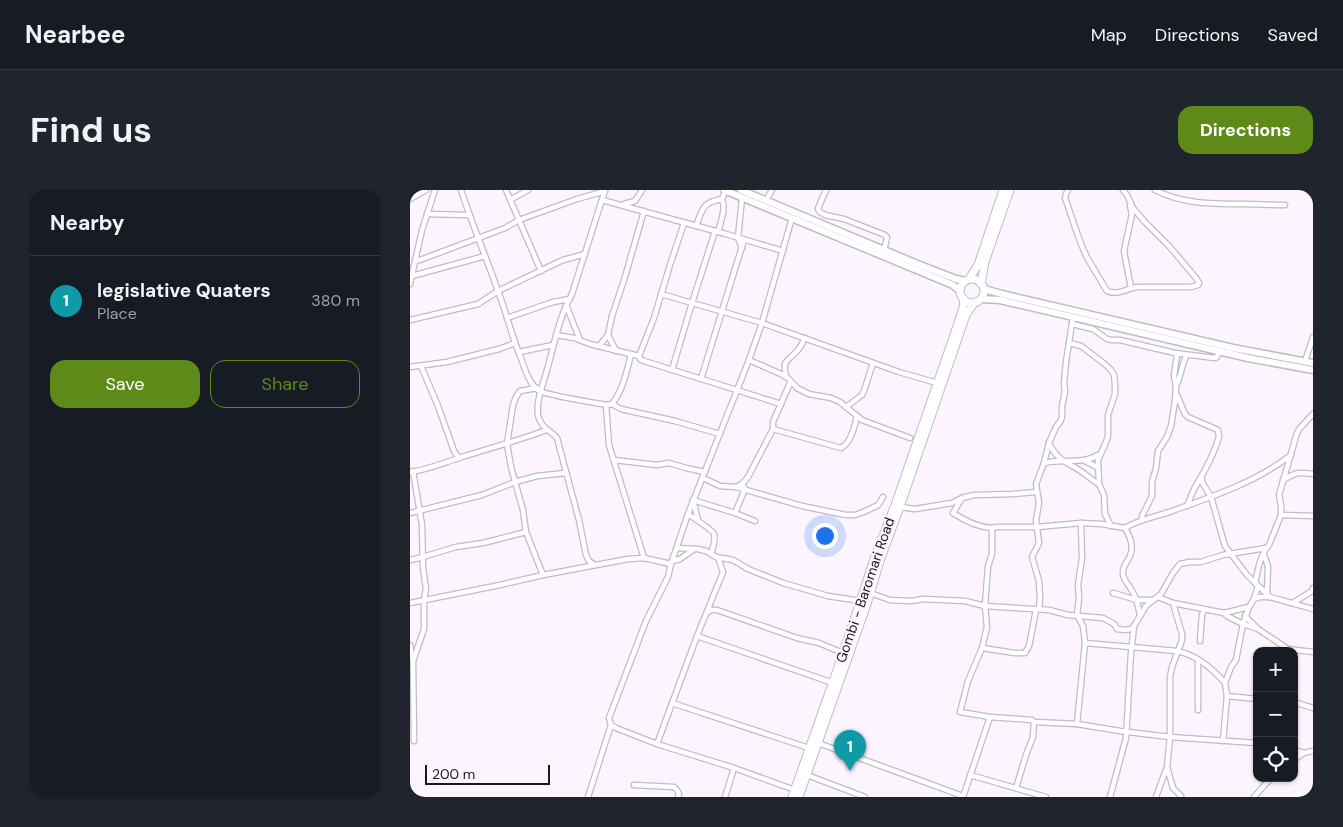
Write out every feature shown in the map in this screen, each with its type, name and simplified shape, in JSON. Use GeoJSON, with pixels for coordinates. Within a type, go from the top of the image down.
{"type":"FeatureCollection","features":[{"type":"Feature","properties":{"kind":"main road"},"geometry":{"type":"LineString","coordinates":[[725,190],[953,285],[960,290]]}},
{"type":"Feature","properties":{"kind":"main road"},"geometry":{"type":"LineString","coordinates":[[741,190],[956,279],[977,280],[983,286],[1002,294],[1233,348],[1313,364]]}},
{"type":"Feature","properties":{"kind":"main road"},"geometry":{"type":"LineString","coordinates":[[1004,190],[978,264],[968,280],[963,283],[960,290],[960,294],[967,302],[1000,300],[1073,321],[1313,370]]}},
{"type":"Feature","properties":{"kind":"main road"},"geometry":{"type":"LineString","coordinates":[[940,384],[966,315],[984,292],[985,262],[1010,190]]}},
{"type":"Feature","properties":{"kind":"main road"},"geometry":{"type":"LineString","coordinates":[[940,384],[964,299]]}},
{"type":"Feature","properties":{"kind":"main road","name":"Gombi - Baromari Road"},"geometry":{"type":"LineString","coordinates":[[794,794],[843,653],[863,602],[870,593],[940,384]]}},
{"type":"Feature","properties":{"kind":"main road","name":"Gombi - Baromari Road"},"geometry":{"type":"LineString","coordinates":[[799,797],[863,602],[940,384]]}},
{"type":"Feature","properties":{"kind":"street"},"geometry":{"type":"LineString","coordinates":[[410,200],[426,190]]}},
{"type":"Feature","properties":{"kind":"street"},"geometry":{"type":"LineString","coordinates":[[410,284],[418,246],[435,190]]}},
{"type":"Feature","properties":{"kind":"street"},"geometry":{"type":"LineString","coordinates":[[461,190],[515,343],[531,382],[538,390]]}},
{"type":"Feature","properties":{"kind":"street"},"geometry":{"type":"LineString","coordinates":[[506,190],[541,271]]}},
{"type":"Feature","properties":{"kind":"street"},"geometry":{"type":"LineString","coordinates":[[510,200],[528,190]]}},
{"type":"Feature","properties":{"kind":"street"},"geometry":{"type":"LineString","coordinates":[[623,205],[635,201],[642,190]]}},
{"type":"Feature","properties":{"kind":"street"},"geometry":{"type":"LineString","coordinates":[[672,370],[692,303],[717,232],[724,204],[722,199],[725,190]]}},
{"type":"Feature","properties":{"kind":"street"},"geometry":{"type":"LineString","coordinates":[[766,200],[772,190]]}},
{"type":"Feature","properties":{"kind":"street"},"geometry":{"type":"LineString","coordinates":[[826,190],[818,209],[820,212],[885,235],[888,238],[884,250]]}},
{"type":"Feature","properties":{"kind":"street"},"geometry":{"type":"LineString","coordinates":[[1068,190],[1066,198],[1074,226],[1089,260],[1107,291],[1119,293],[1131,288],[1192,287],[1198,285],[1199,283],[1196,278],[1169,246],[1133,208],[1123,190]]}},
{"type":"Feature","properties":{"kind":"street"},"geometry":{"type":"LineString","coordinates":[[1155,190],[1192,202],[1284,205]]}},
{"type":"Feature","properties":{"kind":"street"},"geometry":{"type":"LineString","coordinates":[[415,260],[420,260],[479,238],[505,228],[519,220],[605,191]]}},
{"type":"Feature","properties":{"kind":"street"},"geometry":{"type":"LineString","coordinates":[[595,565],[589,562],[586,555],[579,520],[557,438],[552,432],[543,427],[538,416],[538,390],[566,305],[572,294],[605,191]]}},
{"type":"Feature","properties":{"kind":"street"},"geometry":{"type":"LineString","coordinates":[[742,198],[738,238],[742,248]]}},
{"type":"Feature","properties":{"kind":"street"},"geometry":{"type":"LineString","coordinates":[[696,226],[702,210],[708,203],[722,199]]}},
{"type":"Feature","properties":{"kind":"street"},"geometry":{"type":"LineString","coordinates":[[602,200],[783,251]]}},
{"type":"Feature","properties":{"kind":"street"},"geometry":{"type":"LineString","coordinates":[[635,201],[637,209]]}},
{"type":"Feature","properties":{"kind":"street"},"geometry":{"type":"LineString","coordinates":[[1130,202],[1132,214],[1124,251],[1131,288]]}},
{"type":"Feature","properties":{"kind":"street"},"geometry":{"type":"LineString","coordinates":[[598,346],[608,335],[644,212]]}},
{"type":"Feature","properties":{"kind":"street"},"geometry":{"type":"LineString","coordinates":[[427,214],[469,215]]}},
{"type":"Feature","properties":{"kind":"street"},"geometry":{"type":"LineString","coordinates":[[588,797],[611,725],[610,718],[642,629],[668,578],[693,500],[749,360],[762,323],[792,218]]}},
{"type":"Feature","properties":{"kind":"street"},"geometry":{"type":"LineString","coordinates":[[640,356],[684,223]]}},
{"type":"Feature","properties":{"kind":"street"},"geometry":{"type":"LineString","coordinates":[[701,379],[744,240]]}},
{"type":"Feature","properties":{"kind":"street"},"geometry":{"type":"LineString","coordinates":[[410,320],[478,304],[498,291],[563,260],[585,254]]}},
{"type":"Feature","properties":{"kind":"street"},"geometry":{"type":"LineString","coordinates":[[412,276],[484,256]]}},
{"type":"Feature","properties":{"kind":"street"},"geometry":{"type":"LineString","coordinates":[[661,294],[762,323],[873,363],[940,384]]}},
{"type":"Feature","properties":{"kind":"street"},"geometry":{"type":"LineString","coordinates":[[507,318],[553,302],[570,299]]}},
{"type":"Feature","properties":{"kind":"street"},"geometry":{"type":"LineString","coordinates":[[566,305],[580,340]]}},
{"type":"Feature","properties":{"kind":"street"},"geometry":{"type":"LineString","coordinates":[[982,648],[1015,653],[1025,652],[1028,646],[1040,598],[1032,557],[1039,543],[1036,514],[1039,503],[1036,484],[1044,464],[1049,443],[1062,417],[1066,362],[1073,321],[1093,329],[1111,340],[1120,340],[1175,353],[1215,358],[1218,351]]}},
{"type":"Feature","properties":{"kind":"street"},"geometry":{"type":"LineString","coordinates":[[556,335],[640,356],[640,359],[644,361],[781,404]]}},
{"type":"Feature","properties":{"kind":"street"},"geometry":{"type":"LineString","coordinates":[[608,335],[616,350]]}},
{"type":"Feature","properties":{"kind":"street"},"geometry":{"type":"LineString","coordinates":[[1305,362],[1313,337]]}},
{"type":"Feature","properties":{"kind":"street"},"geometry":{"type":"LineString","coordinates":[[786,377],[784,367],[786,360],[797,352],[805,338]]}},
{"type":"Feature","properties":{"kind":"street"},"geometry":{"type":"LineString","coordinates":[[410,367],[447,362],[500,349],[515,343]]}},
{"type":"Feature","properties":{"kind":"street"},"geometry":{"type":"LineString","coordinates":[[1069,343],[1081,346],[1106,365],[1114,375],[1115,394],[1108,415],[1108,436],[1098,460],[1099,484],[1104,495],[1106,514],[1111,526]]}},
{"type":"Feature","properties":{"kind":"street"},"geometry":{"type":"LineString","coordinates":[[519,352],[554,345]]}},
{"type":"Feature","properties":{"kind":"street"},"geometry":{"type":"LineString","coordinates":[[1142,520],[1142,516],[1152,496],[1152,482],[1158,451],[1167,437],[1171,426],[1176,392],[1174,376],[1178,358],[1175,353]]}},
{"type":"Feature","properties":{"kind":"street"},"geometry":{"type":"LineString","coordinates":[[543,575],[526,532],[523,510],[511,467],[507,444],[516,397],[520,390],[538,390],[606,405],[612,404],[616,400],[624,382],[631,354]]}},
{"type":"Feature","properties":{"kind":"street"},"geometry":{"type":"LineString","coordinates":[[1176,386],[1187,355]]}},
{"type":"Feature","properties":{"kind":"street"},"geometry":{"type":"LineString","coordinates":[[749,360],[786,377],[797,388],[808,394],[831,398],[840,402],[862,420],[910,438]]}},
{"type":"Feature","properties":{"kind":"street"},"geometry":{"type":"LineString","coordinates":[[846,407],[862,395],[873,363]]}},
{"type":"Feature","properties":{"kind":"street"},"geometry":{"type":"LineString","coordinates":[[421,366],[454,450],[459,458]]}},
{"type":"Feature","properties":{"kind":"street"},"geometry":{"type":"LineString","coordinates":[[703,478],[720,486],[742,484],[767,442],[790,382]]}},
{"type":"Feature","properties":{"kind":"street"},"geometry":{"type":"LineString","coordinates":[[1176,392],[1188,417],[1218,430],[1219,433],[1211,460],[1196,484],[1187,506]]}},
{"type":"Feature","properties":{"kind":"street"},"geometry":{"type":"LineString","coordinates":[[612,404],[621,409],[675,421],[720,434]]}},
{"type":"Feature","properties":{"kind":"street"},"geometry":{"type":"LineString","coordinates":[[606,405],[609,445],[644,558]]}},
{"type":"Feature","properties":{"kind":"street"},"geometry":{"type":"LineString","coordinates":[[1223,741],[1227,696],[1226,683],[1231,667],[1236,660],[1245,616],[1254,599],[1259,564],[1281,515],[1279,495],[1297,433],[1313,414]]}},
{"type":"Feature","properties":{"kind":"street"},"geometry":{"type":"LineString","coordinates":[[773,429],[841,448],[845,446],[850,438],[857,416]]}},
{"type":"Feature","properties":{"kind":"street"},"geometry":{"type":"LineString","coordinates":[[413,662],[424,629],[426,589],[422,525],[412,471],[439,466],[547,430]]}},
{"type":"Feature","properties":{"kind":"street"},"geometry":{"type":"LineString","coordinates":[[1049,443],[1056,455],[1062,460],[1082,471],[1099,484]]}},
{"type":"Feature","properties":{"kind":"street"},"geometry":{"type":"LineString","coordinates":[[1085,461],[1100,455]]}},
{"type":"Feature","properties":{"kind":"street"},"geometry":{"type":"LineString","coordinates":[[962,498],[953,513],[963,520],[992,528],[997,526],[1081,523],[1125,528],[1132,523],[1156,517],[1236,488],[1279,464],[1291,455]]}},
{"type":"Feature","properties":{"kind":"street"},"geometry":{"type":"LineString","coordinates":[[614,460],[658,465],[669,463],[705,472]]}},
{"type":"Feature","properties":{"kind":"street"},"geometry":{"type":"LineString","coordinates":[[1044,464],[1062,460],[1085,461],[1098,467]]}},
{"type":"Feature","properties":{"kind":"street"},"geometry":{"type":"LineString","coordinates":[[1279,464],[1288,463]]}},
{"type":"Feature","properties":{"kind":"street"},"geometry":{"type":"LineString","coordinates":[[1283,480],[1299,472],[1313,474]]}},
{"type":"Feature","properties":{"kind":"street"},"geometry":{"type":"LineString","coordinates":[[410,513],[482,496],[515,482],[537,476],[566,473]]}},
{"type":"Feature","properties":{"kind":"street"},"geometry":{"type":"LineString","coordinates":[[1202,477],[1202,482],[1211,497],[1225,546],[1247,575],[1269,594],[1313,609]]}},
{"type":"Feature","properties":{"kind":"street"},"geometry":{"type":"LineString","coordinates":[[742,484],[745,489]]}},
{"type":"Feature","properties":{"kind":"street"},"geometry":{"type":"LineString","coordinates":[[736,486],[802,506],[846,515],[855,515],[866,511],[878,505],[883,497]]}},
{"type":"Feature","properties":{"kind":"street"},"geometry":{"type":"LineString","coordinates":[[735,513],[745,489]]}},
{"type":"Feature","properties":{"kind":"street"},"geometry":{"type":"LineString","coordinates":[[900,507],[915,509],[952,504],[962,498],[974,495],[1036,492]]}},
{"type":"Feature","properties":{"kind":"street"},"geometry":{"type":"LineString","coordinates":[[693,500],[756,521]]}},
{"type":"Feature","properties":{"kind":"street"},"geometry":{"type":"LineString","coordinates":[[693,500],[698,520]]}},
{"type":"Feature","properties":{"kind":"street"},"geometry":{"type":"LineString","coordinates":[[688,514],[714,534],[711,554]]}},
{"type":"Feature","properties":{"kind":"street"},"geometry":{"type":"LineString","coordinates":[[1098,524],[1106,514]]}},
{"type":"Feature","properties":{"kind":"street"},"geometry":{"type":"LineString","coordinates":[[1281,515],[1313,516]]}},
{"type":"Feature","properties":{"kind":"street"},"geometry":{"type":"LineString","coordinates":[[1077,724],[1085,643],[1083,626],[1077,615],[1078,585],[1082,558],[1081,523]]}},
{"type":"Feature","properties":{"kind":"street"},"geometry":{"type":"LineString","coordinates":[[992,528],[992,554],[988,566],[985,606],[987,627],[982,648],[968,681],[960,712],[990,717],[1032,720],[1034,722],[1077,724],[1170,737],[1253,743]]}},
{"type":"Feature","properties":{"kind":"street"},"geometry":{"type":"LineString","coordinates":[[1125,528],[1130,537],[1132,550],[1122,571],[1137,600],[1140,616]]}},
{"type":"Feature","properties":{"kind":"street"},"geometry":{"type":"LineString","coordinates":[[410,560],[456,547],[484,543],[526,532]]}},
{"type":"Feature","properties":{"kind":"street"},"geometry":{"type":"LineString","coordinates":[[677,548],[698,549],[718,557],[733,560],[748,569],[784,583],[828,596],[863,602]]}},
{"type":"Feature","properties":{"kind":"street"},"geometry":{"type":"LineString","coordinates":[[870,593],[890,600],[965,601],[985,606],[1038,609],[1068,615],[1103,618],[1120,630],[1131,629],[1146,606],[1161,594],[1180,564],[1201,562],[1266,548]]}},
{"type":"Feature","properties":{"kind":"street"},"geometry":{"type":"LineString","coordinates":[[410,603],[628,559],[644,558],[672,563],[694,549]]}},
{"type":"Feature","properties":{"kind":"street"},"geometry":{"type":"LineString","coordinates":[[1264,555],[1268,566],[1269,594]]}},
{"type":"Feature","properties":{"kind":"street"},"geometry":{"type":"LineString","coordinates":[[658,744],[697,636],[723,572],[718,557]]}},
{"type":"Feature","properties":{"kind":"street"},"geometry":{"type":"LineString","coordinates":[[1293,603],[1312,591],[1313,588]]}},
{"type":"Feature","properties":{"kind":"street"},"geometry":{"type":"LineString","coordinates":[[426,589],[430,591],[432,598]]}},
{"type":"Feature","properties":{"kind":"street"},"geometry":{"type":"LineString","coordinates":[[1113,593],[1137,600],[1156,598],[1224,613],[1249,607]]}},
{"type":"Feature","properties":{"kind":"street"},"geometry":{"type":"LineString","coordinates":[[1254,599],[1269,594]]}},
{"type":"Feature","properties":{"kind":"street"},"geometry":{"type":"LineString","coordinates":[[1156,797],[1167,768],[1170,737],[1170,677],[1182,640],[1173,603]]}},
{"type":"Feature","properties":{"kind":"street"},"geometry":{"type":"LineString","coordinates":[[707,613],[711,610],[717,610],[797,638],[819,643],[843,653]]}},
{"type":"Feature","properties":{"kind":"street"},"geometry":{"type":"LineString","coordinates":[[1200,641],[1204,610]]}},
{"type":"Feature","properties":{"kind":"street"},"geometry":{"type":"LineString","coordinates":[[1224,613],[1243,624],[1258,629]]}},
{"type":"Feature","properties":{"kind":"street"},"geometry":{"type":"LineString","coordinates":[[1245,616],[1258,629],[1288,649],[1313,652]]}},
{"type":"Feature","properties":{"kind":"street"},"geometry":{"type":"LineString","coordinates":[[1110,797],[1126,738],[1134,626]]}},
{"type":"Feature","properties":{"kind":"street"},"geometry":{"type":"LineString","coordinates":[[697,636],[833,682]]}},
{"type":"Feature","properties":{"kind":"street"},"geometry":{"type":"LineString","coordinates":[[1085,643],[1186,653],[1215,671],[1226,683]]}},
{"type":"Feature","properties":{"kind":"street"},"geometry":{"type":"LineString","coordinates":[[410,645],[413,662],[414,742]]}},
{"type":"Feature","properties":{"kind":"street"},"geometry":{"type":"LineString","coordinates":[[1198,660],[1198,710]]}},
{"type":"Feature","properties":{"kind":"street"},"geometry":{"type":"LineString","coordinates":[[1227,696],[1253,699]]}},
{"type":"Feature","properties":{"kind":"street"},"geometry":{"type":"LineString","coordinates":[[672,703],[809,748]]}},
{"type":"Feature","properties":{"kind":"street"},"geometry":{"type":"LineString","coordinates":[[1298,703],[1313,708]]}},
{"type":"Feature","properties":{"kind":"street"},"geometry":{"type":"LineString","coordinates":[[818,743],[963,796],[990,717]]}},
{"type":"Feature","properties":{"kind":"street"},"geometry":{"type":"LineString","coordinates":[[1016,788],[1033,737],[1034,722]]}},
{"type":"Feature","properties":{"kind":"street"},"geometry":{"type":"LineString","coordinates":[[611,725],[658,744],[734,768],[794,794]]}},
{"type":"Feature","properties":{"kind":"street"},"geometry":{"type":"LineString","coordinates":[[1298,751],[1304,753]]}},
{"type":"Feature","properties":{"kind":"street"},"geometry":{"type":"LineString","coordinates":[[1298,757],[1304,753],[1313,751]]}},
{"type":"Feature","properties":{"kind":"street"},"geometry":{"type":"LineString","coordinates":[[725,797],[734,768]]}},
{"type":"Feature","properties":{"kind":"street"},"geometry":{"type":"LineString","coordinates":[[1167,768],[1173,788],[1182,797]]}},
{"type":"Feature","properties":{"kind":"street"},"geometry":{"type":"LineString","coordinates":[[970,775],[1046,797]]}},
{"type":"Feature","properties":{"kind":"street"},"geometry":{"type":"LineString","coordinates":[[807,776],[866,797]]}},
{"type":"Feature","properties":{"kind":"street"},"geometry":{"type":"LineString","coordinates":[[1254,797],[1267,782]]}},
{"type":"Feature","properties":{"kind":"street"},"geometry":{"type":"LineString","coordinates":[[634,785],[674,787],[679,794],[678,797]]}},
{"type":"Feature","properties":{"kind":"street"},"geometry":{"type":"LineString","coordinates":[[844,797],[847,790]]}},
{"type":"Feature","properties":{"kind":"place","name":"legislative Quaters"},"geometry":{"type":"Point","coordinates":[850,771]}}]}
